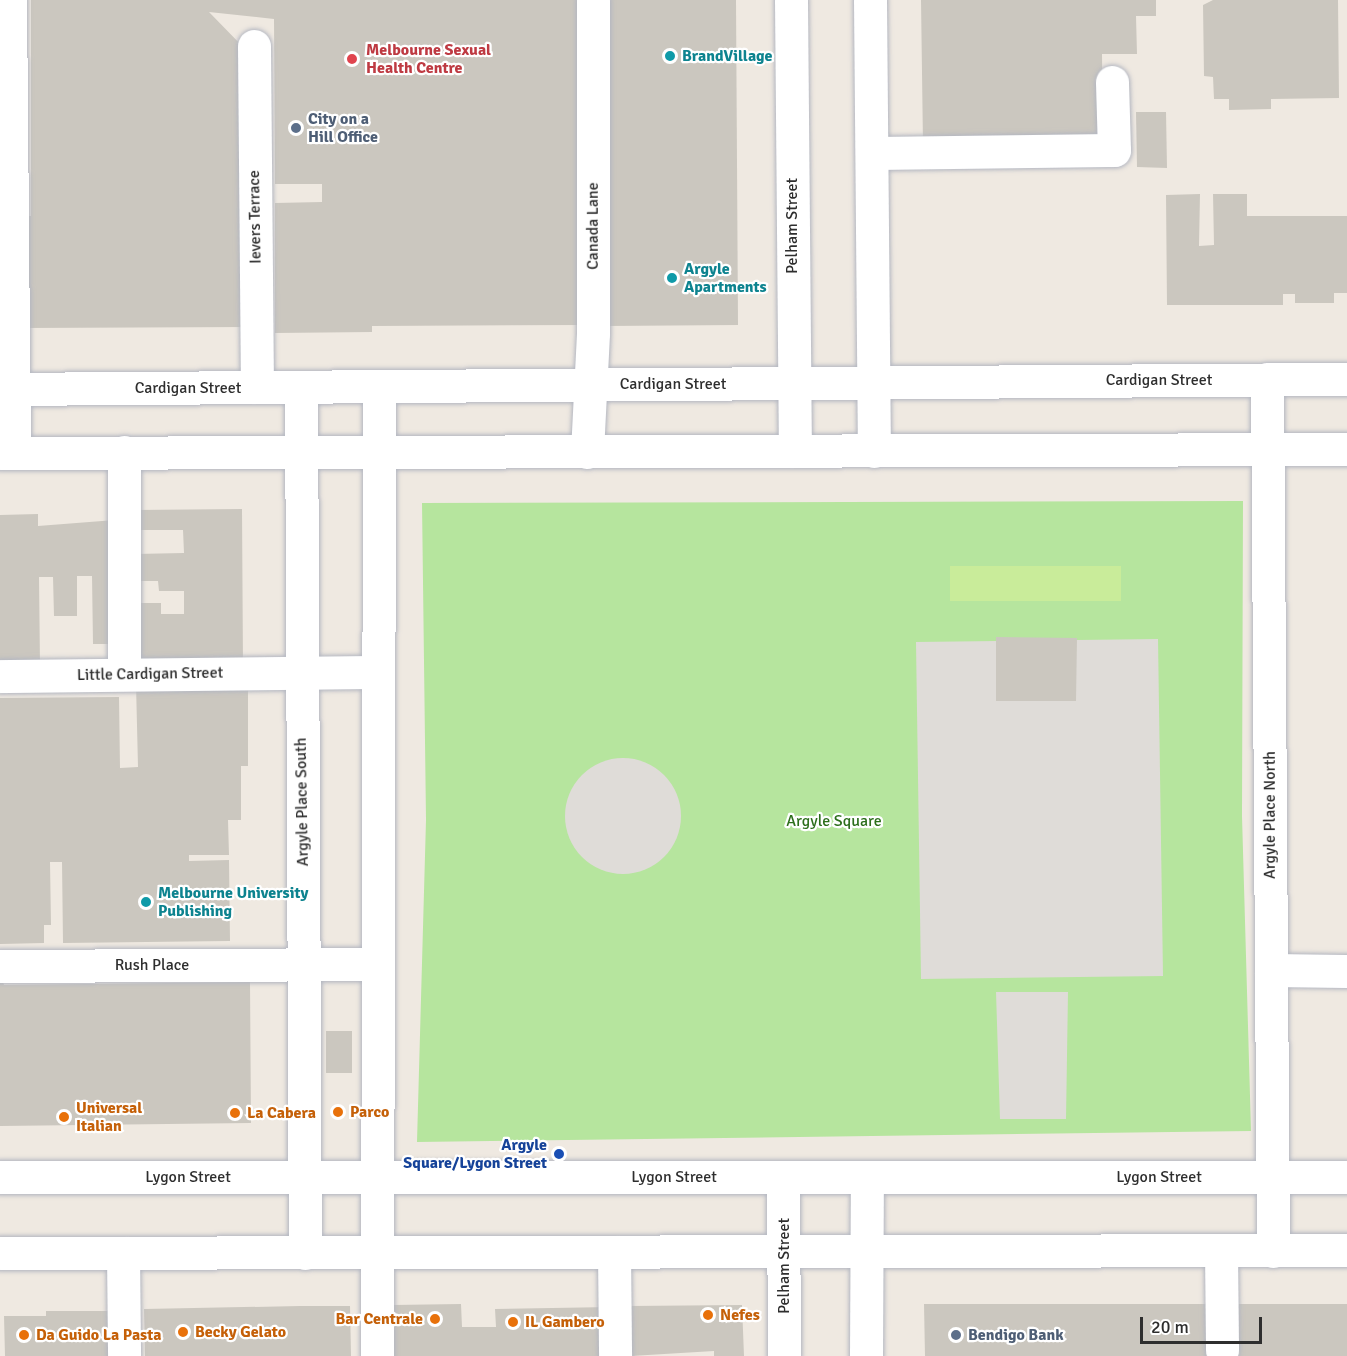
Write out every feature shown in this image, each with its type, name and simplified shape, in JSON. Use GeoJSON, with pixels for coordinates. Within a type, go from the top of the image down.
{"type":"FeatureCollection","features":[{"type":"Feature","properties":{"kind":"street"},"geometry":{"type":"LineString","coordinates":[[10,0],[7,453],[1347,449]]}},
{"type":"Feature","properties":{"kind":"street","name":"Canada Lane"},"geometry":{"type":"LineString","coordinates":[[586,452],[586,385],[593,333],[593,0]]}},
{"type":"Feature","properties":{"kind":"street","name":"Pelham Street"},"geometry":{"type":"LineString","coordinates":[[791,0],[795,451]]}},
{"type":"Feature","properties":{"kind":"street"},"geometry":{"type":"LineString","coordinates":[[870,0],[874,451]]}},
{"type":"Feature","properties":{"kind":"street","name":"Ievers Terrace"},"geometry":{"type":"LineString","coordinates":[[254,46],[256,387]]}},
{"type":"Feature","properties":{"kind":"street"},"geometry":{"type":"LineString","coordinates":[[872,153],[1114,150],[1112,82]]}},
{"type":"Feature","properties":{"kind":"street","name":"Cardigan Street"},"geometry":{"type":"LineString","coordinates":[[6,389],[1347,379]]}},
{"type":"Feature","properties":{"kind":"street","name":"Argyle Place North"},"geometry":{"type":"LineString","coordinates":[[1267,380],[1273,1251]]}},
{"type":"Feature","properties":{"kind":"street"},"geometry":{"type":"LineString","coordinates":[[377,1356],[379,386]]}},
{"type":"Feature","properties":{"kind":"street","name":"Argyle Place South"},"geometry":{"type":"LineString","coordinates":[[301,387],[305,1253]]}},
{"type":"Feature","properties":{"kind":"street"},"geometry":{"type":"LineString","coordinates":[[124,452],[124,674]]}},
{"type":"Feature","properties":{"kind":"street","name":"Little Cardigan Street"},"geometry":{"type":"LineString","coordinates":[[0,676],[378,672]]}},
{"type":"Feature","properties":{"kind":"street","name":"Rush Place"},"geometry":{"type":"LineString","coordinates":[[0,966],[377,964]]}},
{"type":"Feature","properties":{"kind":"street"},"geometry":{"type":"LineString","coordinates":[[1271,970],[1347,971]]}},
{"type":"Feature","properties":{"kind":"street","name":"Lygon Street"},"geometry":{"type":"LineString","coordinates":[[0,1177],[1347,1177]]}},
{"type":"Feature","properties":{"kind":"street","name":"Pelham Street"},"geometry":{"type":"LineString","coordinates":[[783,1177],[784,1356]]}},
{"type":"Feature","properties":{"kind":"street"},"geometry":{"type":"LineString","coordinates":[[866,1356],[867,1177]]}},
{"type":"Feature","properties":{"kind":"street"},"geometry":{"type":"LineString","coordinates":[[0,1253],[1347,1250]]}},
{"type":"Feature","properties":{"kind":"street"},"geometry":{"type":"LineString","coordinates":[[1221,1251],[1222,1350]]}},
{"type":"Feature","properties":{"kind":"street"},"geometry":{"type":"LineString","coordinates":[[614,1252],[615,1356]]}},
{"type":"Feature","properties":{"kind":"street"},"geometry":{"type":"LineString","coordinates":[[123,1253],[124,1356]]}},
{"type":"Feature","properties":{"kind":"green space","name":"Argyle Square"},"geometry":{"type":"Polygon","coordinates":[[[1243,501],[1242,816],[1251,1131],[417,1142],[426,820],[422,503],[1243,501]]]}},
{"type":"Feature","properties":{"kind":"green space"},"geometry":{"type":"Polygon","coordinates":[[[950,566],[1121,566],[1121,601],[950,601],[950,566]]]}},
{"type":"Feature","properties":{"kind":"shaded area"},"geometry":{"type":"Polygon","coordinates":[[[1158,639],[1163,976],[921,979],[916,642],[1158,639]]]}},
{"type":"Feature","properties":{"kind":"shaded area"},"geometry":{"type":"Polygon","coordinates":[[[623,758],[645,762],[664,775],[677,794],[681,816],[677,838],[664,857],[645,870],[623,874],[601,870],[582,857],[569,838],[565,816],[569,794],[582,775],[601,762],[623,758]]]}},
{"type":"Feature","properties":{"kind":"shaded area"},"geometry":{"type":"Polygon","coordinates":[[[996,992],[1068,992],[1066,1119],[1000,1119],[996,992]]]}},
{"type":"Feature","properties":{"kind":"building"},"geometry":{"type":"Polygon","coordinates":[[[31,0],[580,0],[582,325],[372,326],[372,332],[275,333],[275,203],[322,202],[322,184],[275,184],[274,19],[209,12],[247,51],[248,327],[23,328],[23,216],[31,216],[31,0]]]}},
{"type":"Feature","properties":{"kind":"building"},"geometry":{"type":"Polygon","coordinates":[[[604,0],[736,0],[738,325],[606,326],[604,0]]]}},
{"type":"Feature","properties":{"kind":"building"},"geometry":{"type":"Polygon","coordinates":[[[921,0],[1156,0],[1156,16],[1136,16],[1137,54],[1102,54],[1103,144],[923,145],[921,0]]]}},
{"type":"Feature","properties":{"kind":"building"},"geometry":{"type":"Polygon","coordinates":[[[1213,0],[1338,0],[1339,98],[1271,99],[1271,109],[1229,110],[1229,99],[1214,99],[1213,77],[1204,76],[1203,5],[1213,0]]]}},
{"type":"Feature","properties":{"kind":"building"},"geometry":{"type":"Polygon","coordinates":[[[1136,112],[1166,112],[1167,168],[1137,167],[1136,112]]]}},
{"type":"Feature","properties":{"kind":"building"},"geometry":{"type":"Polygon","coordinates":[[[1200,194],[1199,246],[1214,245],[1213,194],[1247,194],[1247,216],[1347,216],[1347,293],[1334,293],[1334,303],[1295,303],[1295,294],[1283,294],[1283,305],[1167,305],[1166,195],[1200,194]]]}},
{"type":"Feature","properties":{"kind":"building"},"geometry":{"type":"Polygon","coordinates":[[[242,509],[243,667],[137,668],[136,603],[161,603],[161,614],[184,614],[184,591],[159,591],[158,581],[136,581],[135,554],[184,553],[183,530],[135,530],[135,510],[242,509]]]}},
{"type":"Feature","properties":{"kind":"building"},"geometry":{"type":"Polygon","coordinates":[[[38,514],[38,526],[115,520],[116,644],[93,644],[92,576],[77,576],[77,616],[54,616],[53,577],[39,577],[40,666],[0,666],[0,515],[38,514]]]}},
{"type":"Feature","properties":{"kind":"building"},"geometry":{"type":"Polygon","coordinates":[[[996,637],[1077,638],[1076,701],[996,701],[996,637]]]}},
{"type":"Feature","properties":{"kind":"building"},"geometry":{"type":"Polygon","coordinates":[[[248,683],[248,766],[241,766],[241,820],[228,820],[229,855],[189,855],[189,861],[229,860],[230,941],[63,943],[62,862],[50,862],[51,925],[44,925],[44,943],[0,944],[0,698],[119,697],[120,768],[138,767],[136,684],[248,683]]]}},
{"type":"Feature","properties":{"kind":"building"},"geometry":{"type":"Polygon","coordinates":[[[0,973],[4,985],[250,982],[251,1123],[0,1126],[0,973]]]}},
{"type":"Feature","properties":{"kind":"building"},"geometry":{"type":"Polygon","coordinates":[[[326,1031],[352,1031],[352,1073],[326,1073],[326,1031]]]}},
{"type":"Feature","properties":{"kind":"building"},"geometry":{"type":"Polygon","coordinates":[[[461,1304],[462,1327],[496,1327],[495,1309],[611,1307],[612,1356],[394,1356],[393,1305],[461,1304]]]}},
{"type":"Feature","properties":{"kind":"building"},"geometry":{"type":"Polygon","coordinates":[[[924,1304],[1347,1304],[1347,1356],[925,1356],[924,1304]]]}},
{"type":"Feature","properties":{"kind":"building"},"geometry":{"type":"Polygon","coordinates":[[[742,1305],[744,1356],[714,1356],[714,1351],[631,1356],[630,1306],[742,1305]]]}},
{"type":"Feature","properties":{"kind":"building"},"geometry":{"type":"Polygon","coordinates":[[[350,1306],[351,1356],[145,1356],[144,1309],[350,1306]]]}},
{"type":"Feature","properties":{"kind":"building"},"geometry":{"type":"Polygon","coordinates":[[[46,1311],[109,1311],[110,1356],[5,1356],[4,1316],[46,1316],[46,1311]]]}},
{"type":"Feature","properties":{"kind":"place","name":"BrandVillage"},"geometry":{"type":"Point","coordinates":[670,56]}},
{"type":"Feature","properties":{"kind":"place","name":"Melbourne Sexual Health Centre"},"geometry":{"type":"Point","coordinates":[352,59]}},
{"type":"Feature","properties":{"kind":"place","name":"City on a Hill Office"},"geometry":{"type":"Point","coordinates":[296,128]}},
{"type":"Feature","properties":{"kind":"place","name":"Argyle Apartments"},"geometry":{"type":"Point","coordinates":[672,278]}},
{"type":"Feature","properties":{"kind":"place","name":"Melbourne University Publishing"},"geometry":{"type":"Point","coordinates":[146,902]}},
{"type":"Feature","properties":{"kind":"place","name":"Parco"},"geometry":{"type":"Point","coordinates":[338,1112]}},
{"type":"Feature","properties":{"kind":"place","name":"La Cabera"},"geometry":{"type":"Point","coordinates":[235,1113]}},
{"type":"Feature","properties":{"kind":"place","name":"Universal Italian"},"geometry":{"type":"Point","coordinates":[64,1117]}},
{"type":"Feature","properties":{"kind":"place","name":"Argyle Square/Lygon Street"},"geometry":{"type":"Point","coordinates":[559,1154]}},
{"type":"Feature","properties":{"kind":"place","name":"Nefes"},"geometry":{"type":"Point","coordinates":[708,1315]}},
{"type":"Feature","properties":{"kind":"place","name":"Bar Centrale"},"geometry":{"type":"Point","coordinates":[435,1319]}},
{"type":"Feature","properties":{"kind":"place","name":"IL Gambero"},"geometry":{"type":"Point","coordinates":[513,1322]}},
{"type":"Feature","properties":{"kind":"place","name":"Becky Gelato"},"geometry":{"type":"Point","coordinates":[183,1332]}},
{"type":"Feature","properties":{"kind":"place","name":"Da Guido La Pasta"},"geometry":{"type":"Point","coordinates":[24,1335]}},
{"type":"Feature","properties":{"kind":"place","name":"Bendigo Bank"},"geometry":{"type":"Point","coordinates":[956,1335]}}]}
